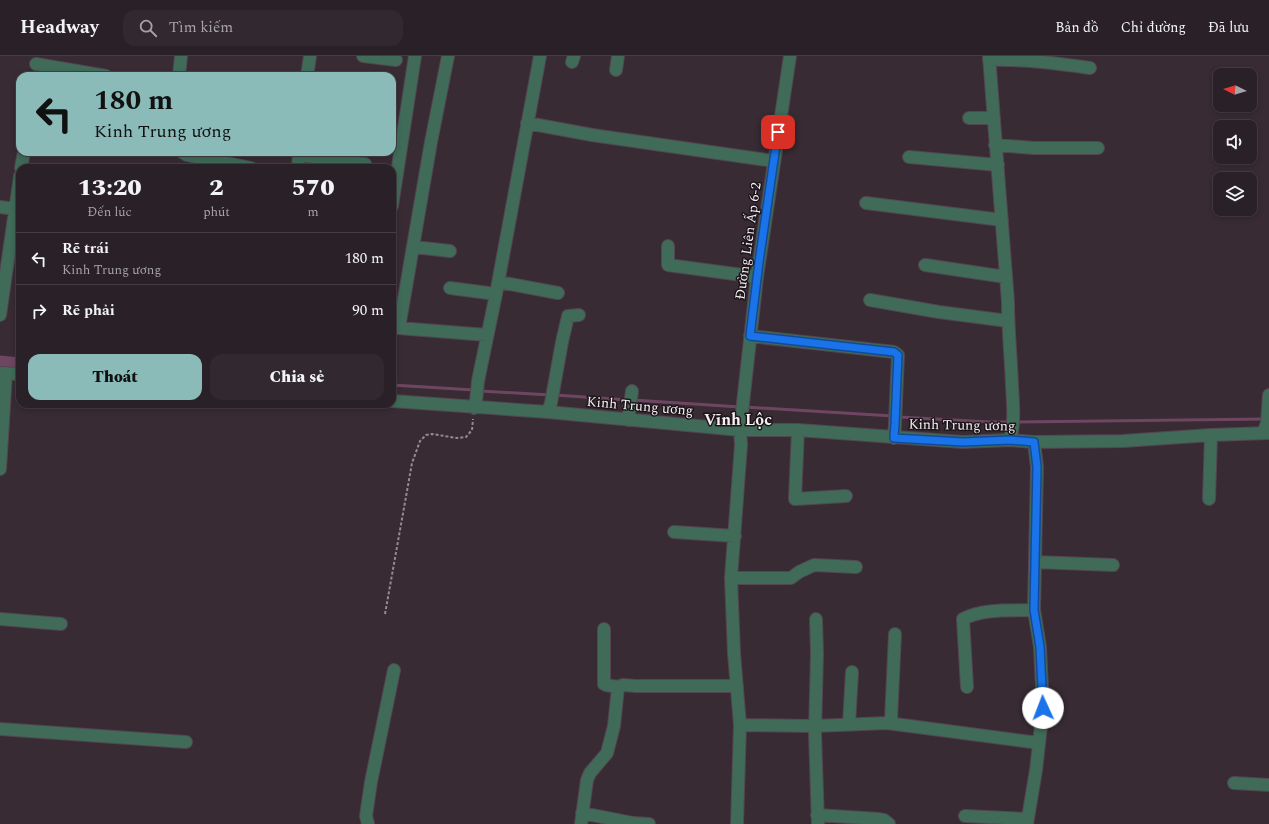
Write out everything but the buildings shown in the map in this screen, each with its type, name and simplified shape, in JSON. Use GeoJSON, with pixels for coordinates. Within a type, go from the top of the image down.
{"type":"FeatureCollection","features":[{"type":"Feature","properties":{"kind":"street"},"geometry":{"type":"LineString","coordinates":[[179,72],[181,56]]}},
{"type":"Feature","properties":{"kind":"street"},"geometry":{"type":"LineString","coordinates":[[308,72],[310,56]]}},
{"type":"Feature","properties":{"kind":"street"},"geometry":{"type":"LineString","coordinates":[[363,56],[396,60]]}},
{"type":"Feature","properties":{"kind":"street"},"geometry":{"type":"LineString","coordinates":[[396,180],[415,56]]}},
{"type":"Feature","properties":{"kind":"street"},"geometry":{"type":"LineString","coordinates":[[396,324],[414,247],[431,142],[448,56]]}},
{"type":"Feature","properties":{"kind":"street"},"geometry":{"type":"LineString","coordinates":[[475,404],[540,56]]}},
{"type":"Feature","properties":{"kind":"street"},"geometry":{"type":"LineString","coordinates":[[616,70],[618,56]]}},
{"type":"Feature","properties":{"kind":"street","name":"Đường Liên Ấp 6-2"},"geometry":{"type":"LineString","coordinates":[[737,824],[740,725],[734,652],[731,578],[741,445],[741,425],[757,277],[790,56]]}},
{"type":"Feature","properties":{"kind":"street"},"geometry":{"type":"LineString","coordinates":[[1011,436],[1013,403],[1008,302],[989,58],[1016,59],[1090,68]]}},
{"type":"Feature","properties":{"kind":"street"},"geometry":{"type":"LineString","coordinates":[[36,65],[81,72]]}},
{"type":"Feature","properties":{"kind":"street"},"geometry":{"type":"LineString","coordinates":[[969,118],[994,118]]}},
{"type":"Feature","properties":{"kind":"street"},"geometry":{"type":"LineString","coordinates":[[527,123],[592,135],[774,161]]}},
{"type":"Feature","properties":{"kind":"street"},"geometry":{"type":"LineString","coordinates":[[996,145],[1034,148],[1098,148]]}},
{"type":"Feature","properties":{"kind":"street"},"geometry":{"type":"LineString","coordinates":[[192,156],[231,164]]}},
{"type":"Feature","properties":{"kind":"street"},"geometry":{"type":"LineString","coordinates":[[312,156],[365,164]]}},
{"type":"Feature","properties":{"kind":"street"},"geometry":{"type":"LineString","coordinates":[[909,157],[998,165]]}},
{"type":"Feature","properties":{"kind":"street"},"geometry":{"type":"LineString","coordinates":[[0,315],[16,202]]}},
{"type":"Feature","properties":{"kind":"street"},"geometry":{"type":"LineString","coordinates":[[866,203],[1002,220]]}},
{"type":"Feature","properties":{"kind":"street"},"geometry":{"type":"LineString","coordinates":[[0,207],[15,209]]}},
{"type":"Feature","properties":{"kind":"street"},"geometry":{"type":"LineString","coordinates":[[668,246],[668,265],[757,277]]}},
{"type":"Feature","properties":{"kind":"street"},"geometry":{"type":"LineString","coordinates":[[414,247],[450,252]]}},
{"type":"Feature","properties":{"kind":"street"},"geometry":{"type":"LineString","coordinates":[[925,265],[1006,277]]}},
{"type":"Feature","properties":{"kind":"street"},"geometry":{"type":"LineString","coordinates":[[450,288],[497,288],[558,293]]}},
{"type":"Feature","properties":{"kind":"street"},"geometry":{"type":"LineString","coordinates":[[870,300],[932,311],[1008,321]]}},
{"type":"Feature","properties":{"kind":"street"},"geometry":{"type":"LineString","coordinates":[[549,407],[568,316],[580,315]]}},
{"type":"Feature","properties":{"kind":"street"},"geometry":{"type":"LineString","coordinates":[[396,328],[487,335]]}},
{"type":"Feature","properties":{"kind":"street"},"geometry":{"type":"LineString","coordinates":[[750,336],[894,352],[898,355],[894,438]]}},
{"type":"Feature","properties":{"kind":"street"},"geometry":{"type":"LineString","coordinates":[[0,469],[3,373],[16,374]]}},
{"type":"Feature","properties":{"kind":"street"},"geometry":{"type":"LineString","coordinates":[[628,420],[632,392]]}},
{"type":"Feature","properties":{"kind":"street"},"geometry":{"type":"LineString","coordinates":[[1267,426],[1269,395]]}},
{"type":"Feature","properties":{"kind":"street","name":"Kinh Trung ương"},"geometry":{"type":"LineString","coordinates":[[396,401],[549,407],[628,420],[741,425],[894,438],[963,442],[1011,436],[1034,442],[1123,441],[1211,434],[1267,426]]}},
{"type":"Feature","properties":{"kind":"street"},"geometry":{"type":"LineString","coordinates":[[798,430],[795,500],[846,496]]}},
{"type":"Feature","properties":{"kind":"street"},"geometry":{"type":"LineString","coordinates":[[1209,499],[1211,434]]}},
{"type":"Feature","properties":{"kind":"street"},"geometry":{"type":"LineString","coordinates":[[965,816],[1027,822],[1036,770],[1043,708],[1040,647],[1034,610],[1037,467],[1034,442]]}},
{"type":"Feature","properties":{"kind":"street"},"geometry":{"type":"LineString","coordinates":[[674,532],[735,536]]}},
{"type":"Feature","properties":{"kind":"street"},"geometry":{"type":"LineString","coordinates":[[1035,562],[1113,565]]}},
{"type":"Feature","properties":{"kind":"street"},"geometry":{"type":"LineString","coordinates":[[731,578],[791,578],[799,572],[814,566],[856,567]]}},
{"type":"Feature","properties":{"kind":"street"},"geometry":{"type":"LineString","coordinates":[[967,686],[963,619],[973,614],[997,611],[1034,610]]}},
{"type":"Feature","properties":{"kind":"street"},"geometry":{"type":"LineString","coordinates":[[0,619],[61,624]]}},
{"type":"Feature","properties":{"kind":"street"},"geometry":{"type":"LineString","coordinates":[[816,619],[817,654],[815,726],[818,820],[879,819],[890,824]]}},
{"type":"Feature","properties":{"kind":"street"},"geometry":{"type":"LineString","coordinates":[[604,629],[604,684],[606,685],[618,687],[623,685],[737,686]]}},
{"type":"Feature","properties":{"kind":"street"},"geometry":{"type":"LineString","coordinates":[[887,723],[891,720],[895,634]]}},
{"type":"Feature","properties":{"kind":"street"},"geometry":{"type":"LineString","coordinates":[[368,824],[366,816],[370,782],[394,670]]}},
{"type":"Feature","properties":{"kind":"street"},"geometry":{"type":"LineString","coordinates":[[850,724],[852,672]]}},
{"type":"Feature","properties":{"kind":"street"},"geometry":{"type":"LineString","coordinates":[[618,687],[614,726],[607,753],[590,773],[587,780],[581,818],[649,824]]}},
{"type":"Feature","properties":{"kind":"street"},"geometry":{"type":"LineString","coordinates":[[740,725],[815,726],[887,723],[1039,743]]}},
{"type":"Feature","properties":{"kind":"street"},"geometry":{"type":"LineString","coordinates":[[0,729],[186,742]]}},
{"type":"Feature","properties":{"kind":"street"},"geometry":{"type":"LineString","coordinates":[[1234,783],[1269,785]]}},
{"type":"Feature","properties":{"kind":"path"},"geometry":{"type":"LineString","coordinates":[[384,614],[412,463],[420,441],[426,435],[432,434],[457,438],[466,437],[472,430],[475,404]]}},
{"type":"Feature","properties":{"kind":"waterway"},"geometry":{"type":"LineString","coordinates":[[0,361],[16,363]]}},
{"type":"Feature","properties":{"kind":"waterway"},"geometry":{"type":"LineString","coordinates":[[396,385],[474,390]]}},
{"type":"Feature","properties":{"kind":"waterway"},"geometry":{"type":"LineString","coordinates":[[480,391],[550,395]]}},
{"type":"Feature","properties":{"kind":"waterway"},"geometry":{"type":"LineString","coordinates":[[555,395],[628,400]]}},
{"type":"Feature","properties":{"kind":"waterway"},"geometry":{"type":"LineString","coordinates":[[633,400],[740,407]]}},
{"type":"Feature","properties":{"kind":"waterway"},"geometry":{"type":"LineString","coordinates":[[745,407],[893,416]]}},
{"type":"Feature","properties":{"kind":"waterway"},"geometry":{"type":"LineString","coordinates":[[899,417],[1011,422]]}},
{"type":"Feature","properties":{"kind":"waterway"},"geometry":{"type":"LineString","coordinates":[[1017,422],[1265,419]]}},
{"type":"Feature","properties":{"kind":"district","name":"Vĩnh Lộc"},"geometry":{"type":"Point","coordinates":[738,420]}},
{"type":"Feature","properties":{"kind":"route"},"geometry":{"type":"LineString","coordinates":[[778,132],[750,336],[894,352],[898,355],[894,438],[963,442],[1010,440],[1034,442],[1037,467],[1034,610],[1040,647],[1043,708]]}}]}
